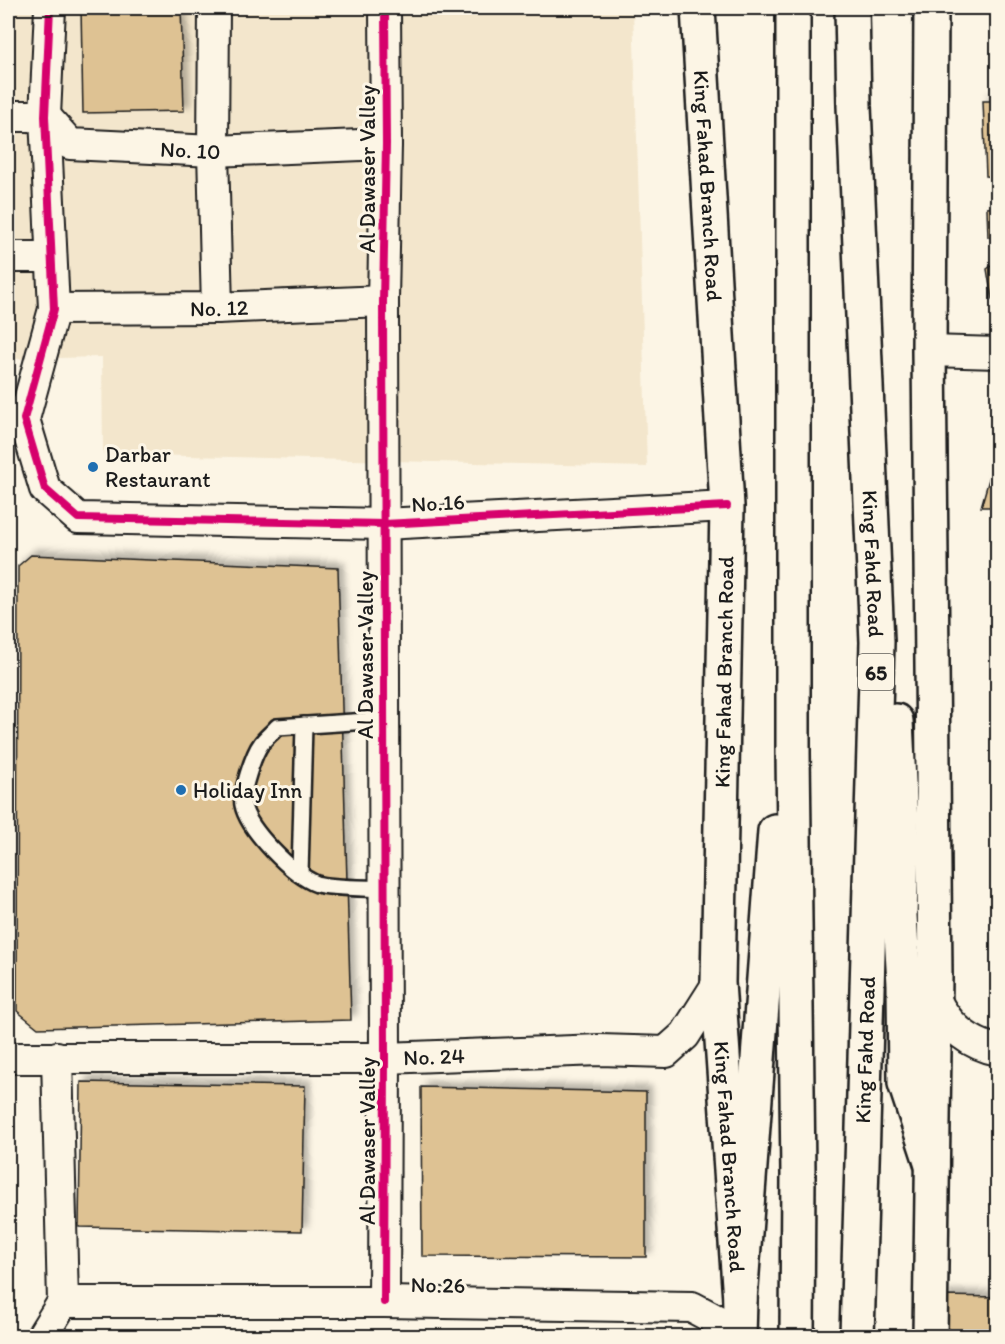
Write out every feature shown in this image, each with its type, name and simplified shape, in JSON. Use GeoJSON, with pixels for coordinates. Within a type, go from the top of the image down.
{"type":"FeatureCollection","features":[{"type":"Feature","properties":{"kind":"main road","name":"King Fahad Branch Road"},"geometry":{"type":"LineString","coordinates":[[698,8],[727,506],[718,983],[740,1300],[739,1334]]}},
{"type":"Feature","properties":{"kind":"main road"},"geometry":{"type":"LineString","coordinates":[[786,8],[792,119]]}},
{"type":"Feature","properties":{"kind":"main road"},"geometry":{"type":"LineString","coordinates":[[793,8],[793,753],[798,1174],[797,1336]]}},
{"type":"Feature","properties":{"kind":"main road","name":"King Fahd Road"},"geometry":{"type":"LineString","coordinates":[[852,8],[854,106],[877,642],[857,1336]]}},
{"type":"Feature","properties":{"kind":"main road"},"geometry":{"type":"LineString","coordinates":[[854,106],[864,8]]}},
{"type":"Feature","properties":{"kind":"main road"},"geometry":{"type":"LineString","coordinates":[[930,1336],[934,997],[929,351],[931,8]]}},
{"type":"Feature","properties":{"kind":"main road"},"geometry":{"type":"LineString","coordinates":[[877,642],[896,722],[902,844],[900,916],[904,984],[905,1083],[932,1165]]}},
{"type":"Feature","properties":{"kind":"main road"},"geometry":{"type":"LineString","coordinates":[[740,1300],[763,1005],[773,840],[793,753]]}},
{"type":"Feature","properties":{"kind":"street"},"geometry":{"type":"LineString","coordinates":[[16,421],[54,309],[45,116],[50,8]]}},
{"type":"Feature","properties":{"kind":"street"},"geometry":{"type":"LineString","coordinates":[[214,8],[213,151],[217,308]]}},
{"type":"Feature","properties":{"kind":"street","name":"Al Dawaser Valley"},"geometry":{"type":"LineString","coordinates":[[384,1302],[385,8]]}},
{"type":"Feature","properties":{"kind":"street"},"geometry":{"type":"LineString","coordinates":[[8,116],[45,116]]}},
{"type":"Feature","properties":{"kind":"street","name":"No. 10"},"geometry":{"type":"LineString","coordinates":[[45,116],[70,144],[213,151],[386,144]]}},
{"type":"Feature","properties":{"kind":"street"},"geometry":{"type":"LineString","coordinates":[[8,257],[51,257]]}},
{"type":"Feature","properties":{"kind":"street","name":"No. 12"},"geometry":{"type":"LineString","coordinates":[[54,309],[217,308],[383,301]]}},
{"type":"Feature","properties":{"kind":"street"},"geometry":{"type":"LineString","coordinates":[[929,351],[998,353]]}},
{"type":"Feature","properties":{"kind":"street","name":"No.16"},"geometry":{"type":"LineString","coordinates":[[16,421],[45,489],[78,518],[384,524],[727,506]]}},
{"type":"Feature","properties":{"kind":"street","name":"No. 24"},"geometry":{"type":"LineString","coordinates":[[8,1058],[385,1058],[600,1050],[666,1052],[685,1035],[718,983]]}},
{"type":"Feature","properties":{"kind":"street"},"geometry":{"type":"LineString","coordinates":[[934,997],[940,1011],[961,1034],[984,1047],[998,1050]]}},
{"type":"Feature","properties":{"kind":"street"},"geometry":{"type":"LineString","coordinates":[[42,1336],[63,1302],[57,1057]]}},
{"type":"Feature","properties":{"kind":"street","name":"No.26"},"geometry":{"type":"LineString","coordinates":[[63,1302],[384,1302],[692,1307],[739,1334]]}},
{"type":"Feature","properties":{"kind":"lane"},"geometry":{"type":"LineString","coordinates":[[383,720],[277,727],[260,745],[248,772],[242,804],[253,826],[276,854],[300,874],[318,884],[385,889]]}},
{"type":"Feature","properties":{"kind":"lane"},"geometry":{"type":"LineString","coordinates":[[300,874],[304,725]]}},
{"type":"Feature","properties":{"kind":"shaded area"},"geometry":{"type":"Polygon","coordinates":[[[8,8],[633,8],[647,467],[103,454],[102,357],[8,359],[8,8]]]}},
{"type":"Feature","properties":{"kind":"building"},"geometry":{"type":"Polygon","coordinates":[[[81,8],[181,8],[184,111],[83,113],[81,8]]]}},
{"type":"Feature","properties":{"kind":"building"},"geometry":{"type":"Polygon","coordinates":[[[983,101],[998,101],[998,177],[986,176],[983,101]]]}},
{"type":"Feature","properties":{"kind":"building"},"geometry":{"type":"Polygon","coordinates":[[[998,207],[998,237],[988,237],[987,208],[998,207]]]}},
{"type":"Feature","properties":{"kind":"building"},"geometry":{"type":"Polygon","coordinates":[[[998,261],[998,305],[992,299],[987,269],[998,261]]]}},
{"type":"Feature","properties":{"kind":"building"},"geometry":{"type":"Polygon","coordinates":[[[997,451],[998,507],[981,507],[997,451]]]}},
{"type":"Feature","properties":{"kind":"building","name":"Holiday Inn"},"geometry":{"type":"Polygon","coordinates":[[[31,555],[338,568],[351,1020],[38,1028],[17,1011],[18,566],[31,555]]]}},
{"type":"Feature","properties":{"kind":"building"},"geometry":{"type":"Polygon","coordinates":[[[81,1082],[305,1086],[302,1231],[79,1227],[81,1082]]]}},
{"type":"Feature","properties":{"kind":"building"},"geometry":{"type":"Polygon","coordinates":[[[421,1087],[646,1092],[646,1257],[422,1256],[421,1087]]]}},
{"type":"Feature","properties":{"kind":"building"},"geometry":{"type":"Polygon","coordinates":[[[944,1296],[998,1297],[998,1336],[944,1336],[944,1296]]]}},
{"type":"Feature","properties":{"kind":"cycle path"},"geometry":{"type":"LineString","coordinates":[[50,8],[45,116],[54,309],[24,419],[45,489],[78,518],[384,524],[727,506]]}},
{"type":"Feature","properties":{"kind":"cycle path"},"geometry":{"type":"LineString","coordinates":[[384,1302],[385,8]]}},
{"type":"Feature","properties":{"kind":"place","name":"Darbar Restaurant"},"geometry":{"type":"Point","coordinates":[93,467]}},
{"type":"Feature","properties":{"kind":"place","name":"Holiday Inn"},"geometry":{"type":"Point","coordinates":[181,790]}}]}
